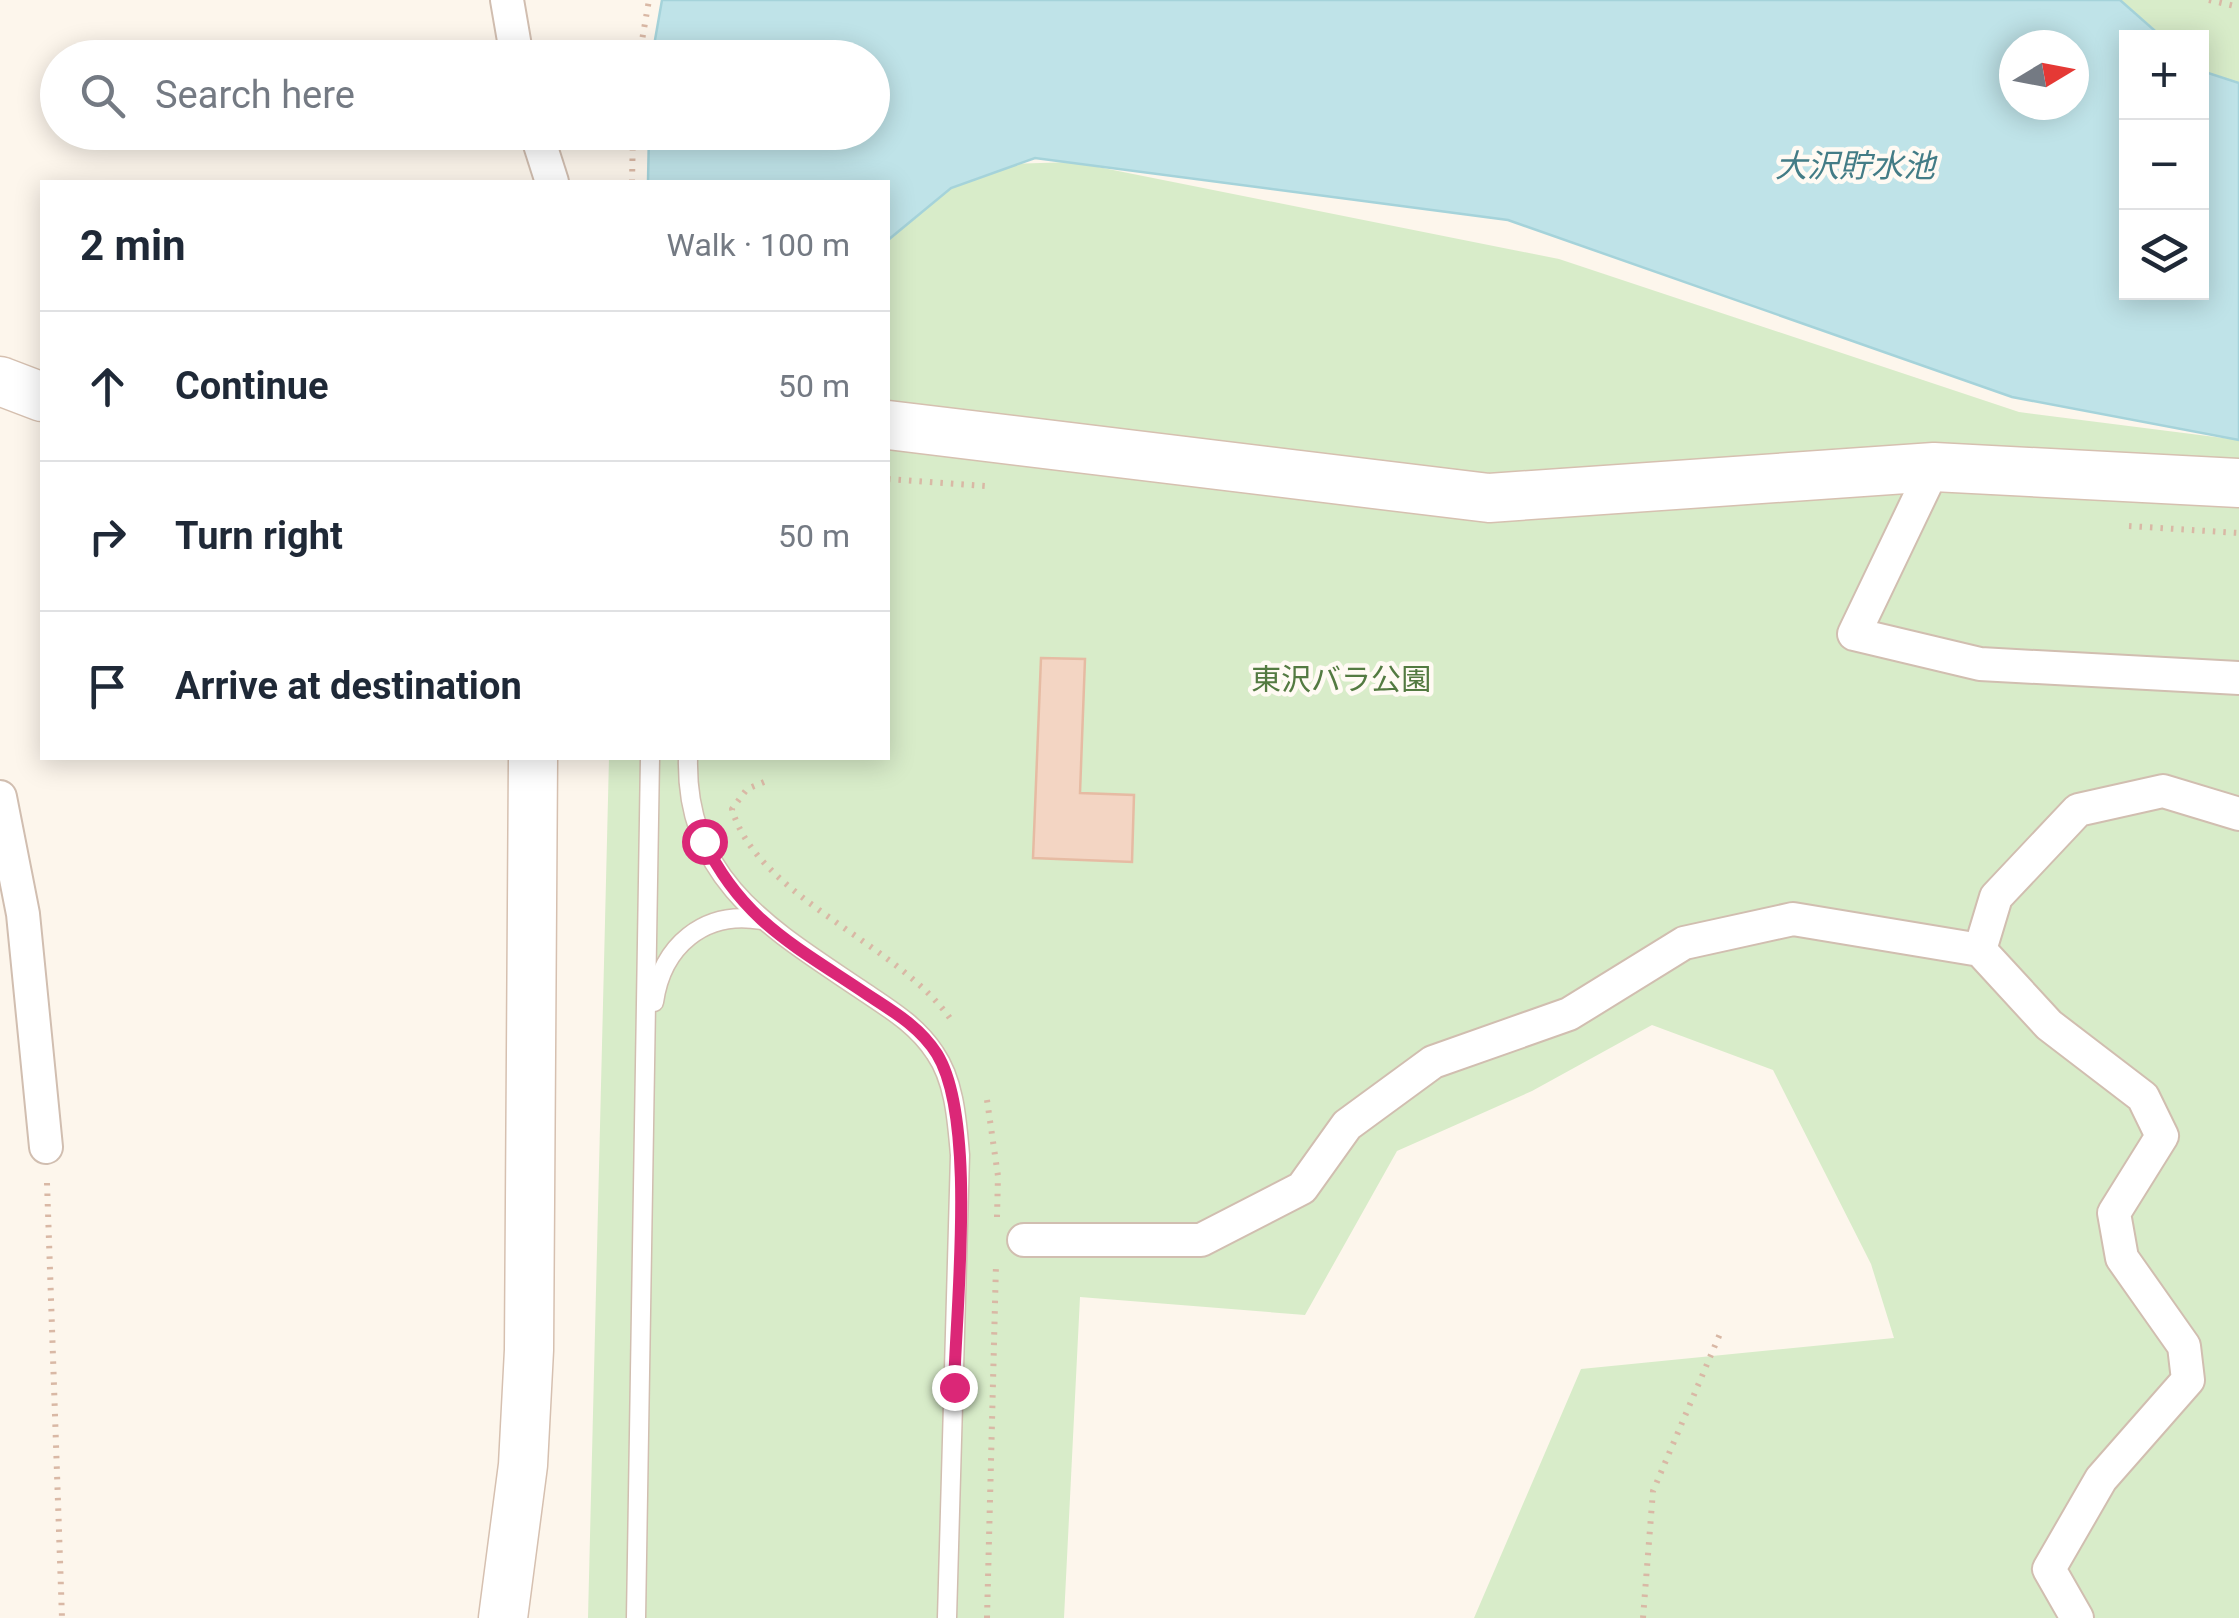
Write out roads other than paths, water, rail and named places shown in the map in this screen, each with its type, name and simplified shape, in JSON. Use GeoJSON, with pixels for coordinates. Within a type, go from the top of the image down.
{"type":"FeatureCollection","features":[{"type":"Feature","properties":{"kind":"street"},"geometry":{"type":"LineString","coordinates":[[506,0],[514,40]]}},
{"type":"Feature","properties":{"kind":"street"},"geometry":{"type":"LineString","coordinates":[[542,150],[551,180]]}},
{"type":"Feature","properties":{"kind":"street"},"geometry":{"type":"LineString","coordinates":[[0,381],[40,395]]}},
{"type":"Feature","properties":{"kind":"street"},"geometry":{"type":"LineString","coordinates":[[890,425],[1489,498],[1934,466],[2239,483]]}},
{"type":"Feature","properties":{"kind":"street"},"geometry":{"type":"LineString","coordinates":[[1934,466],[1854,634],[1980,664],[2239,678]]}},
{"type":"Feature","properties":{"kind":"street"},"geometry":{"type":"LineString","coordinates":[[503,1618],[523,1466],[529,1350],[533,760]]}},
{"type":"Feature","properties":{"kind":"street"},"geometry":{"type":"LineString","coordinates":[[1980,950],[1996,898],[2078,810],[2163,791],[2239,814]]}},
{"type":"Feature","properties":{"kind":"street"},"geometry":{"type":"LineString","coordinates":[[0,797],[23,914],[46,1147]]}},
{"type":"Feature","properties":{"kind":"street"},"geometry":{"type":"LineString","coordinates":[[1024,1240],[1201,1240],[1302,1188],[1347,1125],[1433,1062],[1569,1014],[1684,944],[1793,919],[1980,950],[2050,1025],[2143,1097],[2162,1136],[2114,1214],[2122,1258],[2184,1346],[2188,1380],[2101,1479],[2050,1569],[2076,1618]]}},
{"type":"Feature","properties":{"kind":"lane"},"geometry":{"type":"LineString","coordinates":[[636,1618],[650,760]]}},
{"type":"Feature","properties":{"kind":"lane"},"geometry":{"type":"LineString","coordinates":[[688,760],[692,809],[704,841],[740,903],[912,1025],[938,1056],[956,1106],[960,1156],[947,1618]]}},
{"type":"Feature","properties":{"kind":"lane"},"geometry":{"type":"LineString","coordinates":[[646,1052],[656,988],[668,956],[684,938],[722,919],[762,920]]}},
{"type":"Feature","properties":{"kind":"water","name":"大沢貯水池"},"geometry":{"type":"Polygon","coordinates":[[[662,0],[2120,0],[2154,30],[2119,30],[2119,300],[2209,300],[2209,73],[2239,83],[2239,440],[2012,397],[1508,220],[1035,158],[951,188],[890,238],[890,180],[648,180],[649,150],[890,150],[890,40],[655,40],[662,0]]]}},
{"type":"Feature","properties":{"kind":"park label","name":"東沢バラ公園"},"geometry":{"type":"Point","coordinates":[1341,679]}}]}
